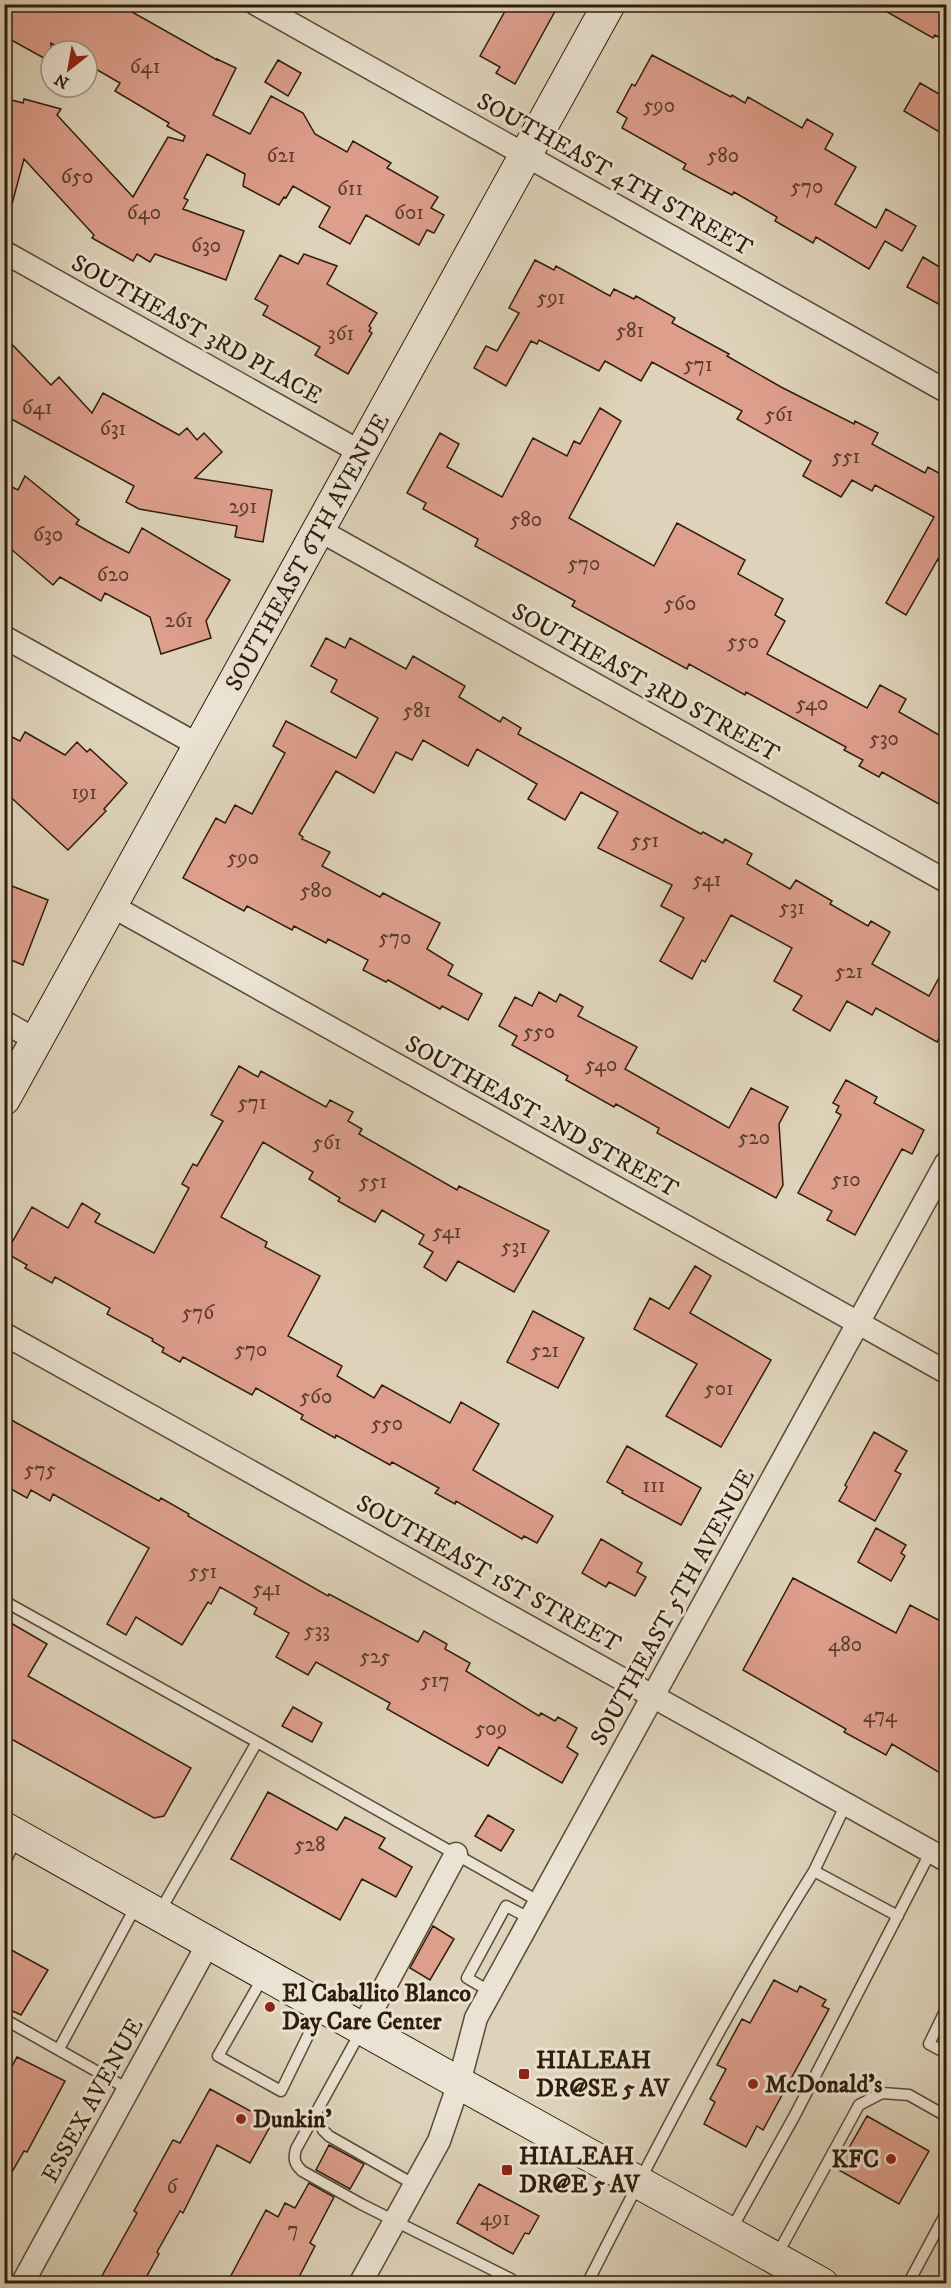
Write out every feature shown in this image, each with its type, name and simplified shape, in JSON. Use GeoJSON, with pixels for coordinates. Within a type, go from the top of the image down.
{"type":"FeatureCollection","features":[{"type":"Feature","properties":{"kind":"street","name":"SOUTHEAST 4TH STREET"},"geometry":{"type":"LineString","coordinates":[[256,4],[946,391]]}},
{"type":"Feature","properties":{"kind":"street","name":"SOUTHEAST 6TH AVENUE"},"geometry":{"type":"LineString","coordinates":[[4,1099],[609,4]]}},
{"type":"Feature","properties":{"kind":"street","name":"SOUTHEAST 3RD PLACE"},"geometry":{"type":"LineString","coordinates":[[4,252],[362,453]]}},
{"type":"Feature","properties":{"kind":"street","name":"SOUTHEAST 3RD STREET"},"geometry":{"type":"LineString","coordinates":[[319,530],[946,881]]}},
{"type":"Feature","properties":{"kind":"street"},"geometry":{"type":"LineString","coordinates":[[4,637],[200,746]]}},
{"type":"Feature","properties":{"kind":"street","name":"SOUTHEAST 2ND STREET"},"geometry":{"type":"LineString","coordinates":[[111,906],[946,1372]]}},
{"type":"Feature","properties":{"kind":"street"},"geometry":{"type":"LineString","coordinates":[[4,1022],[36,1040]]}},
{"type":"Feature","properties":{"kind":"street","name":"SOUTHEAST 5TH AVENUE"},"geometry":{"type":"LineString","coordinates":[[360,2283],[439,2141],[459,2083],[476,2018],[946,1163]]}},
{"type":"Feature","properties":{"kind":"street","name":"SOUTHEAST 1ST STREET"},"geometry":{"type":"LineString","coordinates":[[4,1334],[939,1855]]}},
{"type":"Feature","properties":{"kind":"street"},"geometry":{"type":"LineString","coordinates":[[11,1832],[822,2283]]}},
{"type":"Feature","properties":{"kind":"street"},"geometry":{"type":"LineString","coordinates":[[362,2029],[456,1854]]}},
{"type":"Feature","properties":{"kind":"street","name":"ESSEX AVENUE"},"geometry":{"type":"LineString","coordinates":[[22,2283],[209,1942]]}},
{"type":"Feature","properties":{"kind":"lane"},"geometry":{"type":"LineString","coordinates":[[4,1601],[456,1854],[535,1910]]}},
{"type":"Feature","properties":{"kind":"lane"},"geometry":{"type":"LineString","coordinates":[[59,2049],[257,1742]]}},
{"type":"Feature","properties":{"kind":"lane"},"geometry":{"type":"LineString","coordinates":[[587,2283],[638,2182],[764,1950],[814,1871],[846,1804]]}},
{"type":"Feature","properties":{"kind":"lane"},"geometry":{"type":"LineString","coordinates":[[4,1864],[11,1832]]}},
{"type":"Feature","properties":{"kind":"lane"},"geometry":{"type":"LineString","coordinates":[[729,2233],[795,2115],[898,1916],[939,1855]]}},
{"type":"Feature","properties":{"kind":"lane"},"geometry":{"type":"LineString","coordinates":[[814,1871],[898,1916]]}},
{"type":"Feature","properties":{"kind":"lane"},"geometry":{"type":"LineString","coordinates":[[265,1974],[218,2056],[281,2091],[323,2006]]}},
{"type":"Feature","properties":{"kind":"lane"},"geometry":{"type":"LineString","coordinates":[[946,2009],[930,2044],[946,2053]]}},
{"type":"Feature","properties":{"kind":"lane"},"geometry":{"type":"LineString","coordinates":[[4,2019],[128,2089]]}},
{"type":"Feature","properties":{"kind":"lane"},"geometry":{"type":"LineString","coordinates":[[362,2029],[296,2150],[293,2158],[296,2165],[302,2171],[351,2199],[511,2279]]}},
{"type":"Feature","properties":{"kind":"lane"},"geometry":{"type":"LineString","coordinates":[[776,2258],[859,2105],[882,2093],[909,2095],[946,2116]]}},
{"type":"Feature","properties":{"kind":"lane"},"geometry":{"type":"LineString","coordinates":[[316,2112],[323,2130],[329,2136],[415,2185]]}},
{"type":"Feature","properties":{"kind":"lane"},"geometry":{"type":"LineString","coordinates":[[908,2283],[946,2213]]}},
{"type":"Feature","properties":{"kind":"building"},"geometry":{"type":"Polygon","coordinates":[[[4,4],[118,4],[217,60],[236,68],[213,115],[250,134],[271,96],[303,113],[315,134],[347,152],[353,141],[391,163],[387,168],[438,197],[431,208],[444,215],[434,233],[427,230],[419,245],[366,215],[350,244],[319,227],[330,207],[293,186],[279,205],[243,186],[245,174],[207,154],[184,198],[188,200],[183,209],[244,231],[226,280],[155,254],[150,262],[137,254],[133,261],[92,238],[94,235],[24,159],[12,204],[4,203],[4,98],[23,103],[24,99],[61,109],[57,115],[133,197],[168,137],[183,141],[185,136],[167,126],[169,123],[115,91],[120,83],[99,71],[99,39],[39,39],[39,55],[4,36],[4,4]]]}},
{"type":"Feature","properties":{"kind":"building"},"geometry":{"type":"Polygon","coordinates":[[[509,4],[559,4],[515,84],[496,73],[500,67],[480,56],[509,4]]]}},
{"type":"Feature","properties":{"kind":"building"},"geometry":{"type":"Polygon","coordinates":[[[873,4],[946,4],[946,41],[935,35],[933,38],[873,4]]]}},
{"type":"Feature","properties":{"kind":"building"},"geometry":{"type":"Polygon","coordinates":[[[652,55],[731,97],[732,95],[745,103],[748,97],[802,128],[807,119],[833,134],[825,149],[856,167],[835,204],[876,228],[886,209],[916,226],[902,251],[885,241],[869,269],[816,237],[813,243],[775,221],[777,217],[734,192],[732,195],[683,169],[686,164],[622,128],[627,118],[617,112],[632,84],[635,86],[652,55]]]}},
{"type":"Feature","properties":{"kind":"building"},"geometry":{"type":"Polygon","coordinates":[[[278,60],[301,73],[288,96],[265,82],[278,60]]]}},
{"type":"Feature","properties":{"kind":"building"},"geometry":{"type":"Polygon","coordinates":[[[920,83],[946,98],[946,136],[904,111],[920,83]]]}},
{"type":"Feature","properties":{"kind":"building"},"geometry":{"type":"Polygon","coordinates":[[[304,254],[337,266],[327,284],[377,313],[369,326],[371,328],[369,331],[372,333],[348,374],[315,355],[320,347],[263,315],[268,306],[255,299],[280,255],[298,264],[304,254]]]}},
{"type":"Feature","properties":{"kind":"building"},"geometry":{"type":"Polygon","coordinates":[[[923,257],[946,271],[946,308],[907,287],[923,257]]]}},
{"type":"Feature","properties":{"kind":"building"},"geometry":{"type":"Polygon","coordinates":[[[535,260],[554,270],[556,266],[610,296],[614,289],[634,299],[636,296],[675,318],[672,323],[729,354],[727,356],[781,387],[854,424],[855,421],[878,433],[872,444],[925,473],[928,467],[946,477],[946,563],[938,559],[906,615],[886,603],[934,517],[875,485],[872,491],[852,480],[841,497],[803,476],[811,461],[737,419],[742,411],[652,362],[641,381],[605,361],[599,371],[539,340],[537,344],[531,341],[506,386],[474,368],[486,346],[497,351],[519,313],[509,308],[535,260]]]}},
{"type":"Feature","properties":{"kind":"building"},"geometry":{"type":"Polygon","coordinates":[[[4,336],[51,385],[59,377],[92,413],[103,393],[179,435],[187,428],[197,440],[204,433],[222,452],[195,478],[272,490],[263,542],[235,537],[237,526],[139,509],[126,502],[134,486],[4,415],[4,336]]]}},
{"type":"Feature","properties":{"kind":"building"},"geometry":{"type":"Polygon","coordinates":[[[600,408],[621,421],[569,518],[654,566],[677,523],[745,560],[738,574],[783,599],[775,615],[785,621],[767,654],[867,708],[880,685],[906,699],[899,712],[946,739],[946,808],[882,772],[879,777],[859,766],[863,760],[844,750],[846,747],[746,692],[745,695],[689,664],[687,669],[572,606],[575,601],[475,546],[478,539],[423,509],[426,503],[407,493],[440,433],[459,444],[447,467],[502,497],[533,438],[567,456],[574,441],[580,444],[600,408]]]}},
{"type":"Feature","properties":{"kind":"building"},"geometry":{"type":"Polygon","coordinates":[[[25,476],[79,520],[76,524],[129,553],[142,528],[230,580],[206,621],[211,638],[161,654],[150,617],[105,593],[101,601],[60,577],[53,585],[4,543],[4,483],[18,490],[25,476]]]}},
{"type":"Feature","properties":{"kind":"building"},"geometry":{"type":"Polygon","coordinates":[[[326,638],[345,648],[350,638],[406,669],[413,656],[465,686],[459,697],[500,722],[503,717],[521,728],[518,734],[701,834],[703,832],[723,843],[725,839],[752,854],[747,864],[790,889],[796,880],[832,901],[830,904],[868,926],[871,921],[890,932],[872,964],[929,996],[946,965],[946,1025],[937,1042],[876,1008],[872,1015],[847,1001],[830,1031],[793,1010],[802,996],[774,981],[792,948],[731,915],[705,962],[702,960],[692,979],[660,961],[684,918],[661,906],[672,885],[598,848],[618,812],[581,792],[565,820],[528,799],[537,784],[477,749],[468,766],[423,740],[412,760],[396,752],[374,793],[336,771],[299,834],[303,837],[302,839],[330,852],[322,866],[380,897],[383,893],[440,923],[427,949],[453,965],[448,975],[482,994],[468,1020],[442,1006],[440,1009],[388,980],[386,982],[363,970],[368,960],[328,939],[326,943],[294,926],[292,930],[247,906],[244,911],[183,878],[216,818],[225,823],[235,805],[252,814],[285,753],[273,746],[286,721],[356,758],[378,718],[331,692],[337,680],[311,666],[326,638]]]}},
{"type":"Feature","properties":{"kind":"building"},"geometry":{"type":"Polygon","coordinates":[[[25,732],[65,755],[77,742],[87,752],[90,749],[127,783],[104,809],[106,811],[68,850],[4,791],[4,733],[20,741],[25,732]]]}},
{"type":"Feature","properties":{"kind":"building"},"geometry":{"type":"Polygon","coordinates":[[[4,883],[48,900],[23,965],[4,957],[4,883]]]}},
{"type":"Feature","properties":{"kind":"building"},"geometry":{"type":"Polygon","coordinates":[[[539,992],[556,1002],[560,994],[583,1007],[578,1016],[637,1047],[625,1069],[729,1128],[751,1088],[788,1107],[779,1124],[783,1185],[776,1198],[657,1133],[659,1128],[616,1104],[614,1107],[566,1080],[568,1076],[512,1045],[517,1036],[499,1026],[515,997],[532,1006],[539,992]]]}},
{"type":"Feature","properties":{"kind":"building"},"geometry":{"type":"Polygon","coordinates":[[[239,1066],[258,1077],[261,1071],[326,1107],[330,1100],[353,1112],[348,1121],[362,1129],[359,1134],[457,1190],[459,1186],[549,1231],[514,1292],[458,1261],[446,1281],[424,1267],[433,1252],[419,1244],[424,1235],[382,1210],[375,1222],[338,1201],[340,1198],[309,1179],[313,1172],[263,1142],[221,1217],[267,1242],[265,1247],[320,1276],[288,1336],[342,1366],[337,1376],[374,1398],[382,1385],[450,1423],[461,1402],[499,1424],[473,1470],[553,1516],[537,1543],[524,1536],[522,1539],[456,1501],[455,1504],[435,1493],[439,1488],[392,1462],[390,1465],[336,1435],[335,1438],[301,1419],[303,1415],[256,1388],[252,1395],[183,1357],[180,1362],[162,1352],[164,1348],[152,1341],[153,1339],[107,1314],[110,1308],[55,1277],[52,1283],[25,1268],[27,1265],[6,1253],[32,1207],[68,1228],[82,1203],[100,1214],[95,1222],[154,1253],[189,1188],[182,1184],[183,1182],[193,1164],[197,1166],[223,1121],[211,1115],[239,1066]]]}},
{"type":"Feature","properties":{"kind":"building"},"geometry":{"type":"Polygon","coordinates":[[[846,1080],[877,1097],[874,1103],[924,1130],[912,1154],[902,1149],[855,1235],[827,1220],[832,1211],[798,1193],[841,1115],[836,1112],[839,1106],[833,1103],[846,1080]]]}},
{"type":"Feature","properties":{"kind":"building"},"geometry":{"type":"Polygon","coordinates":[[[695,1266],[711,1276],[690,1313],[771,1360],[721,1447],[666,1416],[697,1364],[634,1329],[650,1298],[669,1309],[695,1266]]]}},
{"type":"Feature","properties":{"kind":"building"},"geometry":{"type":"Polygon","coordinates":[[[533,1311],[584,1338],[558,1388],[507,1362],[533,1311]]]}},
{"type":"Feature","properties":{"kind":"building"},"geometry":{"type":"Polygon","coordinates":[[[4,1416],[159,1501],[161,1498],[189,1514],[188,1516],[328,1596],[329,1594],[418,1642],[424,1631],[447,1644],[445,1649],[470,1663],[466,1671],[539,1716],[541,1713],[555,1721],[558,1717],[577,1728],[567,1747],[578,1754],[562,1783],[499,1747],[488,1766],[387,1709],[390,1703],[316,1662],[308,1675],[276,1657],[289,1633],[254,1614],[257,1608],[220,1587],[211,1604],[208,1602],[182,1645],[136,1617],[126,1635],[107,1624],[149,1548],[53,1494],[50,1501],[31,1490],[27,1498],[4,1485],[4,1416]]]}},
{"type":"Feature","properties":{"kind":"building"},"geometry":{"type":"Polygon","coordinates":[[[874,1432],[907,1451],[895,1471],[901,1474],[875,1521],[839,1501],[847,1487],[845,1485],[874,1432]]]}},
{"type":"Feature","properties":{"kind":"building"},"geometry":{"type":"Polygon","coordinates":[[[627,1446],[701,1488],[681,1525],[622,1493],[623,1491],[607,1482],[627,1446]]]}},
{"type":"Feature","properties":{"kind":"building"},"geometry":{"type":"Polygon","coordinates":[[[876,1528],[906,1545],[901,1553],[905,1556],[891,1581],[858,1562],[876,1528]]]}},
{"type":"Feature","properties":{"kind":"building"},"geometry":{"type":"Polygon","coordinates":[[[601,1539],[642,1563],[637,1572],[646,1577],[635,1596],[609,1582],[606,1587],[582,1573],[601,1539]]]}},
{"type":"Feature","properties":{"kind":"building"},"geometry":{"type":"Polygon","coordinates":[[[793,1578],[896,1633],[910,1605],[946,1624],[946,1760],[940,1773],[892,1744],[886,1755],[844,1732],[846,1729],[743,1670],[793,1578]]]}},
{"type":"Feature","properties":{"kind":"building"},"geometry":{"type":"Polygon","coordinates":[[[4,1619],[47,1644],[28,1676],[191,1768],[164,1816],[154,1818],[4,1735],[4,1619]]]}},
{"type":"Feature","properties":{"kind":"building"},"geometry":{"type":"Polygon","coordinates":[[[293,1707],[322,1723],[312,1742],[282,1726],[293,1707]]]}},
{"type":"Feature","properties":{"kind":"building"},"geometry":{"type":"Polygon","coordinates":[[[268,1792],[337,1830],[345,1817],[385,1838],[379,1848],[412,1867],[396,1897],[362,1879],[340,1920],[231,1859],[268,1792]]]}},
{"type":"Feature","properties":{"kind":"building"},"geometry":{"type":"Polygon","coordinates":[[[488,1815],[514,1830],[501,1851],[475,1836],[488,1815]]]}},
{"type":"Feature","properties":{"kind":"building"},"geometry":{"type":"Polygon","coordinates":[[[433,1926],[454,1939],[430,1980],[410,1968],[433,1926]]]}},
{"type":"Feature","properties":{"kind":"building"},"geometry":{"type":"Polygon","coordinates":[[[4,1946],[48,1970],[21,2015],[4,2007],[4,1946]]]}},
{"type":"Feature","properties":{"kind":"building"},"geometry":{"type":"Polygon","coordinates":[[[774,1980],[797,1992],[800,1986],[826,2000],[822,2006],[829,2009],[763,2130],[757,2126],[746,2147],[704,2124],[715,2102],[710,2099],[726,2069],[717,2065],[742,2019],[750,2023],[774,1980]]]}},
{"type":"Feature","properties":{"kind":"building"},"geometry":{"type":"Polygon","coordinates":[[[17,2057],[65,2081],[27,2152],[24,2151],[4,2186],[4,2081],[17,2057]]]}},
{"type":"Feature","properties":{"kind":"building"},"geometry":{"type":"Polygon","coordinates":[[[210,2089],[272,2123],[250,2163],[217,2145],[183,2213],[180,2211],[157,2252],[159,2254],[143,2283],[98,2283],[137,2213],[134,2211],[173,2140],[180,2143],[210,2089]]]}},
{"type":"Feature","properties":{"kind":"building"},"geometry":{"type":"Polygon","coordinates":[[[867,2116],[929,2151],[899,2204],[837,2169],[867,2116]]]}},
{"type":"Feature","properties":{"kind":"building"},"geometry":{"type":"Polygon","coordinates":[[[329,2145],[364,2164],[350,2189],[316,2170],[329,2145]]]}},
{"type":"Feature","properties":{"kind":"building"},"geometry":{"type":"Polygon","coordinates":[[[309,2183],[334,2197],[310,2243],[315,2246],[296,2283],[227,2283],[266,2210],[278,2217],[285,2203],[295,2208],[309,2183]]]}},
{"type":"Feature","properties":{"kind":"building"},"geometry":{"type":"Polygon","coordinates":[[[479,2184],[539,2216],[529,2234],[525,2233],[513,2254],[457,2223],[479,2184]]]}},
{"type":"Feature","properties":{"kind":"place","name":"El Caballito Blanco Day Care Center"},"geometry":{"type":"Point","coordinates":[270,2007]}},
{"type":"Feature","properties":{"kind":"place","name":"HIALEAH DR@SE 5 AV"},"geometry":{"type":"Point","coordinates":[524,2074]}},
{"type":"Feature","properties":{"kind":"place","name":"McDonald's"},"geometry":{"type":"Point","coordinates":[753,2084]}},
{"type":"Feature","properties":{"kind":"place","name":"Dunkin'"},"geometry":{"type":"Point","coordinates":[241,2119]}},
{"type":"Feature","properties":{"kind":"place","name":"KFC"},"geometry":{"type":"Point","coordinates":[891,2159]}},
{"type":"Feature","properties":{"kind":"place","name":"HIALEAH DR@E 5 AV"},"geometry":{"type":"Point","coordinates":[507,2170]}}]}
